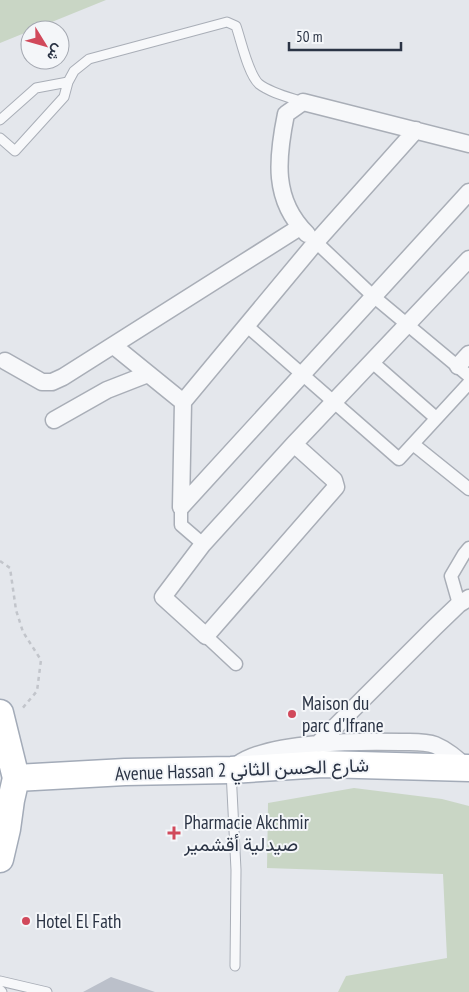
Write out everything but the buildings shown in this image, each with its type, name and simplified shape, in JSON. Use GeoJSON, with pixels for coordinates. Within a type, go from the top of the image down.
{"type":"FeatureCollection","features":[{"type":"Feature","properties":{"kind":"main road"},"geometry":{"type":"LineString","coordinates":[[0,859],[16,778],[2,719]]}},
{"type":"Feature","properties":{"kind":"main road","name":"Avenue Hassan 2 شارع الحسن الثاني"},"geometry":{"type":"LineString","coordinates":[[16,778],[125,772],[231,770],[323,764],[467,767]]}},
{"type":"Feature","properties":{"kind":"street"},"geometry":{"type":"LineString","coordinates":[[469,144],[302,102],[286,114],[280,142],[279,181],[287,208],[300,227],[373,296],[463,371],[469,354]]}},
{"type":"Feature","properties":{"kind":"street"},"geometry":{"type":"LineString","coordinates":[[203,544],[181,525],[183,402],[316,242],[416,130]]}},
{"type":"Feature","properties":{"kind":"street"},"geometry":{"type":"LineString","coordinates":[[181,507],[469,192]]}},
{"type":"Feature","properties":{"kind":"street"},"geometry":{"type":"LineString","coordinates":[[5,362],[42,382],[52,382],[64,377],[300,227]]}},
{"type":"Feature","properties":{"kind":"street"},"geometry":{"type":"LineString","coordinates":[[236,664],[163,597],[203,544],[332,402],[407,323],[468,263]]}},
{"type":"Feature","properties":{"kind":"street"},"geometry":{"type":"LineString","coordinates":[[247,326],[332,402],[400,459],[469,383]]}},
{"type":"Feature","properties":{"kind":"street"},"geometry":{"type":"LineString","coordinates":[[114,346],[183,402]]}},
{"type":"Feature","properties":{"kind":"street"},"geometry":{"type":"LineString","coordinates":[[371,361],[436,418]]}},
{"type":"Feature","properties":{"kind":"street"},"geometry":{"type":"LineString","coordinates":[[54,420],[107,390],[148,374]]}},
{"type":"Feature","properties":{"kind":"street"},"geometry":{"type":"LineString","coordinates":[[206,636],[336,487],[334,480],[294,444]]}},
{"type":"Feature","properties":{"kind":"street"},"geometry":{"type":"LineString","coordinates":[[413,444],[469,489]]}},
{"type":"Feature","properties":{"kind":"street"},"geometry":{"type":"LineString","coordinates":[[318,744],[390,670],[464,601],[451,576],[469,548]]}},
{"type":"Feature","properties":{"kind":"street"},"geometry":{"type":"LineString","coordinates":[[231,770],[245,759],[261,753],[318,744],[365,741],[434,744],[452,754],[467,767]]}},
{"type":"Feature","properties":{"kind":"lane"},"geometry":{"type":"LineString","coordinates":[[0,138],[15,151],[64,97],[68,82],[74,71],[89,59],[227,22],[236,26],[252,74],[258,83],[272,91],[302,102]]}},
{"type":"Feature","properties":{"kind":"lane"},"geometry":{"type":"LineString","coordinates":[[0,120],[36,88],[68,82]]}},
{"type":"Feature","properties":{"kind":"lane"},"geometry":{"type":"LineString","coordinates":[[231,770],[236,870],[235,966]]}},
{"type":"Feature","properties":{"kind":"lane"},"geometry":{"type":"LineString","coordinates":[[0,982],[47,992]]}},
{"type":"Feature","properties":{"kind":"path"},"geometry":{"type":"LineString","coordinates":[[0,561],[10,568],[16,610],[23,632],[41,660],[37,691],[15,716],[2,719]]}},
{"type":"Feature","properties":{"kind":"green space"},"geometry":{"type":"Polygon","coordinates":[[[0,0],[106,0],[57,20],[20,20],[20,35],[0,43],[0,0]]]}},
{"type":"Feature","properties":{"kind":"green space"},"geometry":{"type":"Polygon","coordinates":[[[354,788],[442,799],[469,806],[469,992],[338,992],[346,976],[447,958],[443,874],[267,868],[268,803],[354,788]]]}},
{"type":"Feature","properties":{"kind":"place","name":"Maison du parc d'Ifrane"},"geometry":{"type":"Point","coordinates":[292,714]}},
{"type":"Feature","properties":{"kind":"place","name":"Pharmacie Akchmir صيدلية أقشمير"},"geometry":{"type":"Point","coordinates":[174,833]}},
{"type":"Feature","properties":{"kind":"place","name":"Hotel El Fath"},"geometry":{"type":"Point","coordinates":[26,921]}}]}
